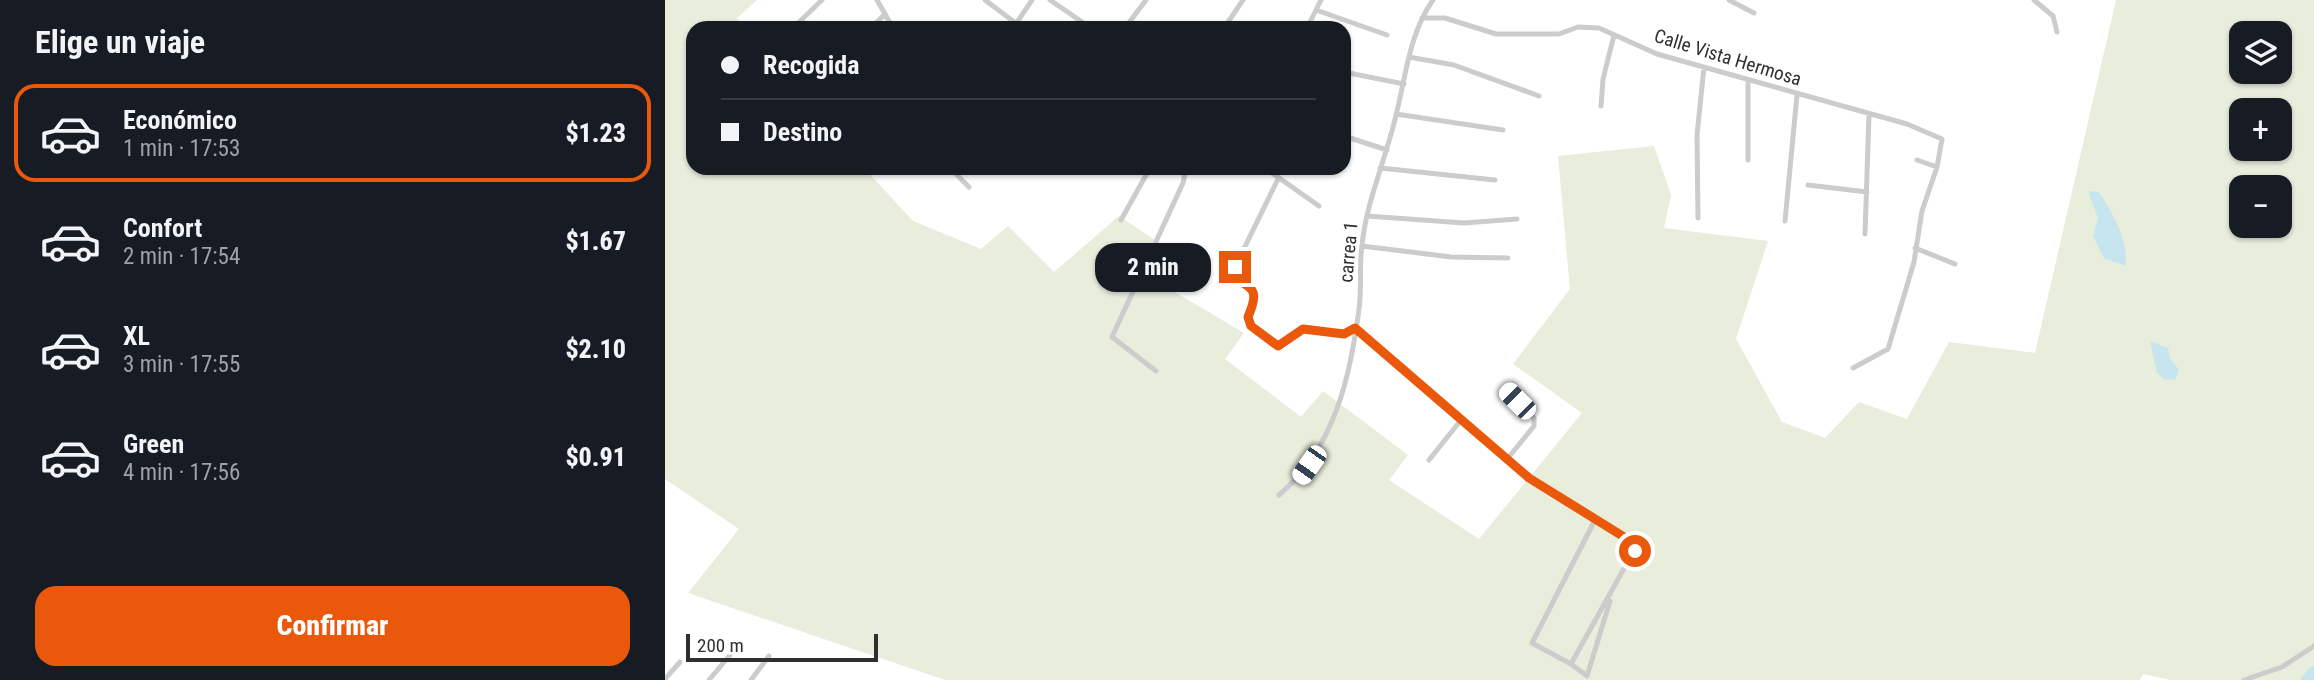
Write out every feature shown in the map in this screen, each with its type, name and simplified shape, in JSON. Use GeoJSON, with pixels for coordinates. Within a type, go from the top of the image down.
{"type":"FeatureCollection","features":[{"type":"Feature","properties":{"kind":"street"},"geometry":{"type":"LineString","coordinates":[[800,21],[822,0]]}},
{"type":"Feature","properties":{"kind":"street"},"geometry":{"type":"LineString","coordinates":[[877,0],[889,21]]}},
{"type":"Feature","properties":{"kind":"street"},"geometry":{"type":"LineString","coordinates":[[985,0],[1008,21]]}},
{"type":"Feature","properties":{"kind":"street"},"geometry":{"type":"LineString","coordinates":[[1018,21],[1032,0]]}},
{"type":"Feature","properties":{"kind":"street"},"geometry":{"type":"LineString","coordinates":[[1050,0],[1081,21]]}},
{"type":"Feature","properties":{"kind":"street"},"geometry":{"type":"LineString","coordinates":[[1130,21],[1146,0]]}},
{"type":"Feature","properties":{"kind":"street"},"geometry":{"type":"LineString","coordinates":[[1229,21],[1243,0]]}},
{"type":"Feature","properties":{"kind":"street"},"geometry":{"type":"LineString","coordinates":[[1311,21],[1321,0]]}},
{"type":"Feature","properties":{"kind":"street","name":"carrea 1"},"geometry":{"type":"LineString","coordinates":[[1279,495],[1300,477],[1317,453],[1343,399],[1355,328],[1367,216],[1387,150],[1409,57],[1422,18],[1433,0]]}},
{"type":"Feature","properties":{"kind":"street"},"geometry":{"type":"LineString","coordinates":[[1729,0],[1754,13]]}},
{"type":"Feature","properties":{"kind":"street"},"geometry":{"type":"LineString","coordinates":[[2034,0],[2053,16],[2057,32]]}},
{"type":"Feature","properties":{"kind":"street"},"geometry":{"type":"LineString","coordinates":[[1317,10],[1348,21]]}},
{"type":"Feature","properties":{"kind":"street"},"geometry":{"type":"LineString","coordinates":[[878,21],[885,14]]}},
{"type":"Feature","properties":{"kind":"street","name":"Calle Vista Hermosa"},"geometry":{"type":"LineString","coordinates":[[1422,18],[1445,18],[1496,34],[1559,34],[1578,27],[1599,28],[1657,54],[1907,124],[1942,139],[1937,167]]}},
{"type":"Feature","properties":{"kind":"street"},"geometry":{"type":"LineString","coordinates":[[1351,22],[1387,35]]}},
{"type":"Feature","properties":{"kind":"street"},"geometry":{"type":"LineString","coordinates":[[1601,106],[1603,79],[1614,35]]}},
{"type":"Feature","properties":{"kind":"street"},"geometry":{"type":"LineString","coordinates":[[1409,57],[1454,65],[1539,96]]}},
{"type":"Feature","properties":{"kind":"street"},"geometry":{"type":"LineString","coordinates":[[1698,218],[1697,135],[1703,67]]}},
{"type":"Feature","properties":{"kind":"street"},"geometry":{"type":"LineString","coordinates":[[1351,73],[1403,84]]}},
{"type":"Feature","properties":{"kind":"street"},"geometry":{"type":"LineString","coordinates":[[1748,81],[1748,160]]}},
{"type":"Feature","properties":{"kind":"street"},"geometry":{"type":"LineString","coordinates":[[1785,221],[1797,95]]}},
{"type":"Feature","properties":{"kind":"street"},"geometry":{"type":"LineString","coordinates":[[1396,114],[1503,130]]}},
{"type":"Feature","properties":{"kind":"street"},"geometry":{"type":"LineString","coordinates":[[1865,234],[1870,114]]}},
{"type":"Feature","properties":{"kind":"street"},"geometry":{"type":"LineString","coordinates":[[1351,138],[1387,150]]}},
{"type":"Feature","properties":{"kind":"street"},"geometry":{"type":"LineString","coordinates":[[1853,368],[1888,349],[1914,262],[1922,211],[1937,167],[1917,160]]}},
{"type":"Feature","properties":{"kind":"street"},"geometry":{"type":"LineString","coordinates":[[1380,168],[1495,180]]}},
{"type":"Feature","properties":{"kind":"street"},"geometry":{"type":"LineString","coordinates":[[957,175],[969,187]]}},
{"type":"Feature","properties":{"kind":"street"},"geometry":{"type":"LineString","coordinates":[[1121,220],[1146,175]]}},
{"type":"Feature","properties":{"kind":"street"},"geometry":{"type":"LineString","coordinates":[[1156,371],[1111,337],[1178,194],[1184,175]]}},
{"type":"Feature","properties":{"kind":"street"},"geometry":{"type":"LineString","coordinates":[[1274,175],[1319,206]]}},
{"type":"Feature","properties":{"kind":"street"},"geometry":{"type":"LineString","coordinates":[[1278,179],[1235,267],[1239,279],[1255,294],[1256,299],[1248,317],[1251,326],[1278,346],[1303,329],[1344,334],[1355,328],[1529,478],[1637,545],[1571,664]]}},
{"type":"Feature","properties":{"kind":"street"},"geometry":{"type":"LineString","coordinates":[[1808,185],[1867,192]]}},
{"type":"Feature","properties":{"kind":"street"},"geometry":{"type":"LineString","coordinates":[[1367,216],[1464,223],[1517,219]]}},
{"type":"Feature","properties":{"kind":"street"},"geometry":{"type":"LineString","coordinates":[[1362,246],[1451,257],[1508,258]]}},
{"type":"Feature","properties":{"kind":"street"},"geometry":{"type":"LineString","coordinates":[[1915,248],[1955,264]]}},
{"type":"Feature","properties":{"kind":"street"},"geometry":{"type":"LineString","coordinates":[[1504,389],[1534,418],[1534,426],[1508,458]]}},
{"type":"Feature","properties":{"kind":"street"},"geometry":{"type":"LineString","coordinates":[[1429,460],[1461,420]]}},
{"type":"Feature","properties":{"kind":"street"},"geometry":{"type":"LineString","coordinates":[[1595,518],[1532,643],[1587,676],[1613,590]]}},
{"type":"Feature","properties":{"kind":"street"},"geometry":{"type":"LineString","coordinates":[[2245,680],[2282,667],[2314,646]]}},
{"type":"Feature","properties":{"kind":"street"},"geometry":{"type":"LineString","coordinates":[[709,680],[730,655]]}},
{"type":"Feature","properties":{"kind":"street"},"geometry":{"type":"LineString","coordinates":[[751,680],[769,656]]}},
{"type":"Feature","properties":{"kind":"street"},"geometry":{"type":"LineString","coordinates":[[665,679],[680,662]]}},
{"type":"Feature","properties":{"kind":"green space"},"geometry":{"type":"Polygon","coordinates":[[[665,0],[757,0],[737,18],[739,21],[686,21],[686,175],[870,175],[913,221],[981,249],[1008,226],[1054,272],[1119,216],[1174,253],[1156,281],[1244,333],[1225,359],[1301,417],[1323,391],[1408,455],[1389,480],[1479,539],[1582,413],[1513,364],[1570,289],[1558,156],[1654,146],[1671,195],[1664,228],[1768,241],[1736,339],[1782,422],[1825,438],[1859,402],[1907,419],[1949,342],[2035,353],[2116,0],[2314,0],[2314,680],[2171,680],[2143,674],[2140,680],[945,680],[688,593],[739,529],[665,479],[665,0]]]}},
{"type":"Feature","properties":{"kind":"water"},"geometry":{"type":"Polygon","coordinates":[[[2088,191],[2099,192],[2114,218],[2125,247],[2125,266],[2104,258],[2093,236],[2098,218],[2088,191]]]}},
{"type":"Feature","properties":{"kind":"water"},"geometry":{"type":"Polygon","coordinates":[[[2150,341],[2168,348],[2170,358],[2179,370],[2175,380],[2164,379],[2157,373],[2150,341]]]}},
{"type":"Feature","properties":{"kind":"waterway"},"geometry":{"type":"LineString","coordinates":[[2307,680],[2314,672]]}},
{"type":"Feature","properties":{"kind":"route"},"geometry":{"type":"LineString","coordinates":[[1235,267],[1234,271],[1239,279],[1255,294],[1256,299],[1248,317],[1251,326],[1278,346],[1303,329],[1344,334],[1355,328],[1529,478],[1619,531],[1637,545],[1635,551]]}}]}
